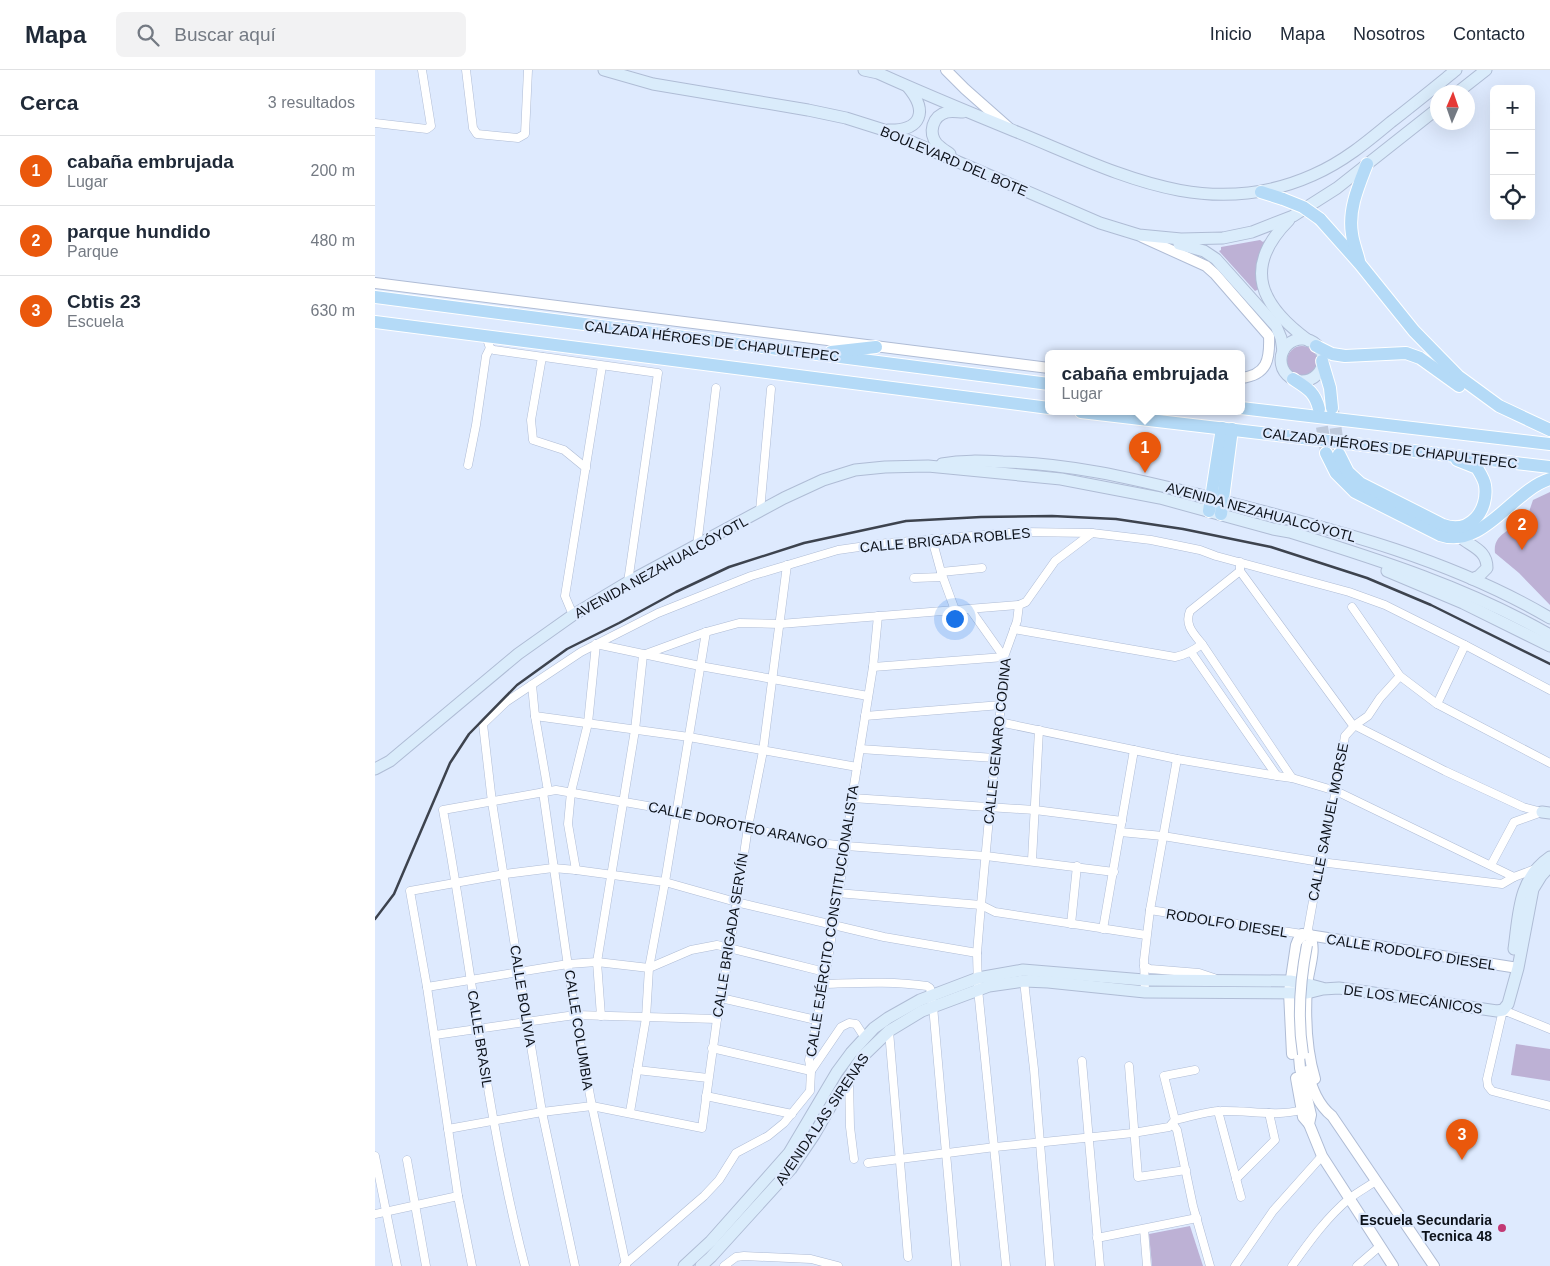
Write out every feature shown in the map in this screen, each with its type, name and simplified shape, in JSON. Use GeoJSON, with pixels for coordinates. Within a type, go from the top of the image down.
{"type":"FeatureCollection","features":[{"type":"Feature","properties":{"kind":"main road","name":"BOULEVARD DEL BOTE"},"geometry":{"type":"LineString","coordinates":[[604,70],[653,84],[846,118],[884,130],[1100,223],[1139,235],[1193,240],[1223,238],[1252,232],[1295,215]]}},
{"type":"Feature","properties":{"kind":"main road"},"geometry":{"type":"LineString","coordinates":[[864,70],[878,73],[1011,129],[1153,185],[1171,190],[1221,195],[1261,192],[1293,183],[1338,162],[1356,150],[1456,70]]}},
{"type":"Feature","properties":{"kind":"main road"},"geometry":{"type":"LineString","coordinates":[[1467,85],[1486,70]]}},
{"type":"Feature","properties":{"kind":"main road"},"geometry":{"type":"LineString","coordinates":[[884,130],[904,130],[911,126],[917,118],[919,106],[917,98],[907,86]]}},
{"type":"Feature","properties":{"kind":"main road"},"geometry":{"type":"LineString","coordinates":[[970,112],[945,112],[935,118],[931,130],[933,138],[938,145],[972,169]]}},
{"type":"Feature","properties":{"kind":"main road"},"geometry":{"type":"LineString","coordinates":[[1160,238],[1204,252],[1216,260],[1276,326],[1281,338],[1283,352],[1282,368],[1287,375],[1307,388],[1326,408],[1330,388],[1322,356],[1313,344],[1290,326],[1265,294],[1262,281],[1262,265],[1266,251],[1280,229],[1295,215],[1316,202],[1367,164],[1430,114]]}},
{"type":"Feature","properties":{"kind":"main road"},"geometry":{"type":"LineString","coordinates":[[1360,264],[1352,235],[1351,221],[1356,194],[1367,164]]}},
{"type":"Feature","properties":{"kind":"main road"},"geometry":{"type":"LineString","coordinates":[[1261,192],[1303,207],[1320,219],[1360,264],[1414,331],[1458,376],[1499,406]]}},
{"type":"Feature","properties":{"kind":"main road","name":"CALZADA HÉROES DE CHAPULTEPEC"},"geometry":{"type":"LineString","coordinates":[[379,296],[1045,383]]}},
{"type":"Feature","properties":{"kind":"main road","name":"CALZADA HÉROES DE CHAPULTEPEC"},"geometry":{"type":"LineString","coordinates":[[375,322],[488,342],[1045,408]]}},
{"type":"Feature","properties":{"kind":"main road"},"geometry":{"type":"LineString","coordinates":[[1283,352],[1294,341],[1304,340],[1332,354],[1345,356],[1406,353],[1420,358],[1458,385],[1550,430]]}},
{"type":"Feature","properties":{"kind":"main road"},"geometry":{"type":"LineString","coordinates":[[811,354],[876,347]]}},
{"type":"Feature","properties":{"kind":"main road"},"geometry":{"type":"LineString","coordinates":[[1293,379],[1299,381],[1313,378],[1318,374],[1322,361]]}},
{"type":"Feature","properties":{"kind":"main road","name":"CALZADA HÉROES DE CHAPULTEPEC"},"geometry":{"type":"LineString","coordinates":[[1245,408],[1550,444]]}},
{"type":"Feature","properties":{"kind":"main road","name":"CALZADA HÉROES DE CHAPULTEPEC"},"geometry":{"type":"LineString","coordinates":[[1107,415],[1550,467]]}},
{"type":"Feature","properties":{"kind":"main road"},"geometry":{"type":"LineString","coordinates":[[1215,512],[1227,429]]}},
{"type":"Feature","properties":{"kind":"main road"},"geometry":{"type":"LineString","coordinates":[[1326,453],[1336,473],[1355,492],[1440,535],[1454,538],[1477,531],[1537,485],[1550,480]]}},
{"type":"Feature","properties":{"kind":"main road"},"geometry":{"type":"LineString","coordinates":[[1339,454],[1350,474],[1360,483],[1447,526],[1461,527],[1473,522],[1482,510],[1486,494],[1485,483],[1477,468],[1441,454]]}},
{"type":"Feature","properties":{"kind":"main road","name":"AVENIDA NEZAHUALCÓYOTL"},"geometry":{"type":"LineString","coordinates":[[929,466],[958,461],[1056,465],[1116,475],[1218,499],[1384,545],[1472,579],[1550,618]]}},
{"type":"Feature","properties":{"kind":"main road","name":"AVENIDA NEZAHUALCÓYOTL"},"geometry":{"type":"LineString","coordinates":[[375,769],[390,761],[519,654],[573,615],[628,582],[806,488],[855,470],[885,466],[929,466],[1070,481],[1138,492],[1290,532],[1429,578],[1486,601],[1550,635]]}},
{"type":"Feature","properties":{"kind":"main road"},"geometry":{"type":"LineString","coordinates":[[1251,522],[1254,508]]}},
{"type":"Feature","properties":{"kind":"main road","name":"AVENIDA NEZAHUALCÓYOTL"},"geometry":{"type":"LineString","coordinates":[[1273,529],[1287,538],[1390,572],[1463,603],[1550,646]]}},
{"type":"Feature","properties":{"kind":"main road"},"geometry":{"type":"LineString","coordinates":[[1460,537],[1477,547],[1486,559],[1487,568],[1479,576],[1472,579]]}},
{"type":"Feature","properties":{"kind":"main road"},"geometry":{"type":"LineString","coordinates":[[1503,1010],[1508,1004],[1530,898],[1550,857]]}},
{"type":"Feature","properties":{"kind":"main road"},"geometry":{"type":"LineString","coordinates":[[933,1000],[1023,970],[1144,980],[1218,980],[1289,987]]}},
{"type":"Feature","properties":{"kind":"main road"},"geometry":{"type":"LineString","coordinates":[[978,984],[1023,981],[1049,982],[1145,992],[1289,987]]}},
{"type":"Feature","properties":{"kind":"main road","name":"DE LOS MECÁNICOS"},"geometry":{"type":"LineString","coordinates":[[1289,987],[1360,990],[1491,1011],[1503,1010]]}},
{"type":"Feature","properties":{"kind":"main road","name":"AVENIDA LAS SIRENAS"},"geometry":{"type":"LineString","coordinates":[[701,1266],[791,1169],[814,1135],[849,1076],[873,1044],[933,1000]]}},
{"type":"Feature","properties":{"kind":"main road","name":"AVENIDA LAS SIRENAS"},"geometry":{"type":"LineString","coordinates":[[684,1266],[711,1241],[789,1153],[837,1072],[865,1038],[887,1018],[903,1008],[933,1000]]}},
{"type":"Feature","properties":{"kind":"street"},"geometry":{"type":"LineString","coordinates":[[375,123],[427,128],[431,126],[422,70]]}},
{"type":"Feature","properties":{"kind":"street"},"geometry":{"type":"LineString","coordinates":[[466,70],[473,128],[477,134],[517,138],[525,134],[528,70]]}},
{"type":"Feature","properties":{"kind":"street"},"geometry":{"type":"LineString","coordinates":[[946,70],[1011,129]]}},
{"type":"Feature","properties":{"kind":"street"},"geometry":{"type":"LineString","coordinates":[[1139,235],[1198,261],[1215,274],[1269,336],[1268,360],[1265,366],[1253,377],[1245,378]]}},
{"type":"Feature","properties":{"kind":"street"},"geometry":{"type":"LineString","coordinates":[[375,283],[1045,368]]}},
{"type":"Feature","properties":{"kind":"street"},"geometry":{"type":"LineString","coordinates":[[488,342],[494,350],[658,373],[628,582]]}},
{"type":"Feature","properties":{"kind":"street"},"geometry":{"type":"LineString","coordinates":[[468,465],[488,342]]}},
{"type":"Feature","properties":{"kind":"street"},"geometry":{"type":"LineString","coordinates":[[1268,360],[1283,352]]}},
{"type":"Feature","properties":{"kind":"street"},"geometry":{"type":"LineString","coordinates":[[542,357],[531,420],[533,440],[564,450],[586,468]]}},
{"type":"Feature","properties":{"kind":"street"},"geometry":{"type":"LineString","coordinates":[[573,615],[565,596],[602,366]]}},
{"type":"Feature","properties":{"kind":"street"},"geometry":{"type":"LineString","coordinates":[[697,546],[716,388]]}},
{"type":"Feature","properties":{"kind":"street"},"geometry":{"type":"LineString","coordinates":[[760,512],[771,389]]}},
{"type":"Feature","properties":{"kind":"street","name":"CALLE BRIGADA ROBLES"},"geometry":{"type":"LineString","coordinates":[[483,724],[506,702],[581,652],[658,613],[705,593],[838,550],[887,542],[1022,532],[1092,533],[1161,542],[1200,550],[1349,592],[1385,605],[1550,690]]}},
{"type":"Feature","properties":{"kind":"street"},"geometry":{"type":"LineString","coordinates":[[643,655],[706,632],[739,623],[780,624],[1019,606],[1027,602],[1055,561],[1092,533]]}},
{"type":"Feature","properties":{"kind":"street"},"geometry":{"type":"LineString","coordinates":[[932,539],[941,575],[955,610]]}},
{"type":"Feature","properties":{"kind":"street"},"geometry":{"type":"LineString","coordinates":[[1240,562],[1240,571],[1347,719],[1355,725],[1445,771],[1523,807],[1547,811]]}},
{"type":"Feature","properties":{"kind":"street","name":"CALLE BRIGADA SERVÍN"},"geometry":{"type":"LineString","coordinates":[[630,1112],[702,1128],[712,1048],[730,948],[747,827],[763,751],[787,565]]}},
{"type":"Feature","properties":{"kind":"street"},"geometry":{"type":"LineString","coordinates":[[914,578],[982,568]]}},
{"type":"Feature","properties":{"kind":"street"},"geometry":{"type":"LineString","coordinates":[[1240,571],[1198,604],[1189,614],[1188,626],[1291,778]]}},
{"type":"Feature","properties":{"kind":"street","name":"CALLE GENARO CODINA"},"geometry":{"type":"LineString","coordinates":[[1006,1266],[978,984],[977,953],[1004,657],[1017,621],[1019,606]]}},
{"type":"Feature","properties":{"kind":"street"},"geometry":{"type":"LineString","coordinates":[[1352,607],[1400,676],[1437,704],[1550,764]]}},
{"type":"Feature","properties":{"kind":"street"},"geometry":{"type":"LineString","coordinates":[[970,609],[1004,657]]}},
{"type":"Feature","properties":{"kind":"street","name":"CALLE EJÉRCITO CONSTITUCIONALISTA"},"geometry":{"type":"LineString","coordinates":[[626,1266],[714,1186],[736,1153],[768,1136],[784,1122],[810,1091],[811,1071],[809,1060],[824,984],[846,846],[873,667],[878,616]]}},
{"type":"Feature","properties":{"kind":"street"},"geometry":{"type":"LineString","coordinates":[[1014,629],[1175,657],[1191,652],[1202,644]]}},
{"type":"Feature","properties":{"kind":"street"},"geometry":{"type":"LineString","coordinates":[[448,1129],[542,1112],[592,1106],[630,1112],[646,1018],[649,968],[706,632]]}},
{"type":"Feature","properties":{"kind":"street"},"geometry":{"type":"LineString","coordinates":[[576,870],[568,824],[571,792],[589,723],[596,644],[699,666],[868,696]]}},
{"type":"Feature","properties":{"kind":"street"},"geometry":{"type":"LineString","coordinates":[[1437,704],[1465,645]]}},
{"type":"Feature","properties":{"kind":"street"},"geometry":{"type":"LineString","coordinates":[[1191,652],[1277,776]]}},
{"type":"Feature","properties":{"kind":"street"},"geometry":{"type":"LineString","coordinates":[[601,1016],[597,962],[635,730],[643,655]]}},
{"type":"Feature","properties":{"kind":"street"},"geometry":{"type":"LineString","coordinates":[[873,667],[1004,657]]}},
{"type":"Feature","properties":{"kind":"street","name":"CALLE SAMUEL MORSE"},"geometry":{"type":"LineString","coordinates":[[1305,1108],[1296,1018],[1297,984],[1320,862],[1336,791],[1345,736],[1355,725],[1368,716],[1380,698],[1400,676]]}},
{"type":"Feature","properties":{"kind":"street","name":"CALLE COLUMBIA"},"geometry":{"type":"LineString","coordinates":[[532,685],[546,792],[553,868],[575,1015],[626,1266]]}},
{"type":"Feature","properties":{"kind":"street"},"geometry":{"type":"LineString","coordinates":[[865,716],[1001,705]]}},
{"type":"Feature","properties":{"kind":"street"},"geometry":{"type":"LineString","coordinates":[[535,716],[689,737],[857,768]]}},
{"type":"Feature","properties":{"kind":"street"},"geometry":{"type":"LineString","coordinates":[[999,722],[1177,759],[1291,778],[1336,791],[1514,877]]}},
{"type":"Feature","properties":{"kind":"street","name":"CALLE BOLIVIA"},"geometry":{"type":"LineString","coordinates":[[483,724],[492,802],[542,1112],[575,1266]]}},
{"type":"Feature","properties":{"kind":"street"},"geometry":{"type":"LineString","coordinates":[[1031,860],[1039,730]]}},
{"type":"Feature","properties":{"kind":"street"},"geometry":{"type":"LineString","coordinates":[[860,749],[995,758]]}},
{"type":"Feature","properties":{"kind":"street"},"geometry":{"type":"LineString","coordinates":[[1103,929],[1134,750]]}},
{"type":"Feature","properties":{"kind":"street"},"geometry":{"type":"LineString","coordinates":[[1145,992],[1146,936],[1177,759]]}},
{"type":"Feature","properties":{"kind":"street","name":"CALLE DOROTEO ARANGO"},"geometry":{"type":"LineString","coordinates":[[443,810],[556,790],[676,811],[810,842],[1031,860],[1114,872]]}},
{"type":"Feature","properties":{"kind":"street"},"geometry":{"type":"LineString","coordinates":[[852,798],[1035,810],[1122,820]]}},
{"type":"Feature","properties":{"kind":"street","name":"CALLE BRASIL"},"geometry":{"type":"LineString","coordinates":[[443,810],[457,884],[493,1121],[513,1219],[525,1266]]}},
{"type":"Feature","properties":{"kind":"street"},"geometry":{"type":"LineString","coordinates":[[1491,865],[1514,822],[1547,811]]}},
{"type":"Feature","properties":{"kind":"street"},"geometry":{"type":"LineString","coordinates":[[1120,832],[1163,836],[1320,862],[1502,884],[1514,877],[1543,869]]}},
{"type":"Feature","properties":{"kind":"street"},"geometry":{"type":"LineString","coordinates":[[1071,924],[1077,866]]}},
{"type":"Feature","properties":{"kind":"street"},"geometry":{"type":"LineString","coordinates":[[472,1266],[458,1196],[435,1035],[410,891],[505,874],[553,868],[576,870],[665,882],[736,902],[884,937],[977,953]]}},
{"type":"Feature","properties":{"kind":"street"},"geometry":{"type":"LineString","coordinates":[[837,894],[981,905],[995,912],[1146,936]]}},
{"type":"Feature","properties":{"kind":"street","name":"RODOLFO DIESEL"},"geometry":{"type":"LineString","coordinates":[[1150,910],[1306,937]]}},
{"type":"Feature","properties":{"kind":"street"},"geometry":{"type":"LineString","coordinates":[[1393,1266],[1351,1198],[1322,1156],[1309,1124],[1311,1115],[1305,1108],[1293,1061],[1289,987],[1296,945],[1306,937],[1313,944],[1307,988],[1308,1044],[1312,1068],[1319,1090],[1332,1116],[1434,1266]]}},
{"type":"Feature","properties":{"kind":"street","name":"CALLE SAMUEL MORSE"},"geometry":{"type":"LineString","coordinates":[[1306,937],[1300,984],[1300,1030],[1306,1069],[1312,1087],[1324,1110],[1332,1116]]}},
{"type":"Feature","properties":{"kind":"street","name":"CALLE RODOLFO DIESEL"},"geometry":{"type":"LineString","coordinates":[[1306,937],[1515,967]]}},
{"type":"Feature","properties":{"kind":"street"},"geometry":{"type":"LineString","coordinates":[[427,986],[568,964],[597,962],[649,968],[691,950],[717,945],[825,972]]}},
{"type":"Feature","properties":{"kind":"street"},"geometry":{"type":"LineString","coordinates":[[1144,966],[1157,970],[1199,973],[1218,980]]}},
{"type":"Feature","properties":{"kind":"street"},"geometry":{"type":"LineString","coordinates":[[1023,981],[1034,1069],[1050,1266]]}},
{"type":"Feature","properties":{"kind":"street"},"geometry":{"type":"LineString","coordinates":[[824,984],[873,982],[927,986],[933,1000],[956,1266]]}},
{"type":"Feature","properties":{"kind":"street"},"geometry":{"type":"LineString","coordinates":[[721,998],[816,1020]]}},
{"type":"Feature","properties":{"kind":"street"},"geometry":{"type":"LineString","coordinates":[[1550,1029],[1503,1010],[1487,1078],[1487,1086],[1492,1091],[1550,1106]]}},
{"type":"Feature","properties":{"kind":"street"},"geometry":{"type":"LineString","coordinates":[[1290,1012],[1306,1013]]}},
{"type":"Feature","properties":{"kind":"street"},"geometry":{"type":"LineString","coordinates":[[435,1035],[575,1015],[717,1019]]}},
{"type":"Feature","properties":{"kind":"street"},"geometry":{"type":"LineString","coordinates":[[712,1048],[811,1071],[841,1027],[849,1023],[856,1024],[865,1038]]}},
{"type":"Feature","properties":{"kind":"street"},"geometry":{"type":"LineString","coordinates":[[889,1031],[908,1257]]}},
{"type":"Feature","properties":{"kind":"street"},"geometry":{"type":"LineString","coordinates":[[1082,1061],[1100,1266]]}},
{"type":"Feature","properties":{"kind":"street"},"geometry":{"type":"LineString","coordinates":[[1129,1066],[1138,1177],[1186,1170]]}},
{"type":"Feature","properties":{"kind":"street"},"geometry":{"type":"LineString","coordinates":[[637,1070],[709,1078]]}},
{"type":"Feature","properties":{"kind":"street"},"geometry":{"type":"LineString","coordinates":[[1195,1070],[1164,1076],[1210,1266]]}},
{"type":"Feature","properties":{"kind":"street"},"geometry":{"type":"LineString","coordinates":[[849,1076],[850,1127],[854,1159]]}},
{"type":"Feature","properties":{"kind":"street"},"geometry":{"type":"LineString","coordinates":[[706,1096],[791,1114]]}},
{"type":"Feature","properties":{"kind":"street"},"geometry":{"type":"LineString","coordinates":[[868,1163],[995,1146],[1169,1128],[1174,1122],[1218,1111],[1269,1113],[1305,1108]]}},
{"type":"Feature","properties":{"kind":"street"},"geometry":{"type":"LineString","coordinates":[[1218,1111],[1241,1197]]}},
{"type":"Feature","properties":{"kind":"street"},"geometry":{"type":"LineString","coordinates":[[1236,1179],[1275,1140],[1269,1113]]}},
{"type":"Feature","properties":{"kind":"street"},"geometry":{"type":"LineString","coordinates":[[375,1156],[397,1266]]}},
{"type":"Feature","properties":{"kind":"street"},"geometry":{"type":"LineString","coordinates":[[1235,1266],[1273,1211],[1322,1156]]}},
{"type":"Feature","properties":{"kind":"street"},"geometry":{"type":"LineString","coordinates":[[407,1160],[426,1266]]}},
{"type":"Feature","properties":{"kind":"street"},"geometry":{"type":"LineString","coordinates":[[1292,1266],[1307,1244],[1351,1198],[1376,1181]]}},
{"type":"Feature","properties":{"kind":"street"},"geometry":{"type":"LineString","coordinates":[[375,1214],[458,1196]]}},
{"type":"Feature","properties":{"kind":"street"},"geometry":{"type":"LineString","coordinates":[[1097,1238],[1197,1218]]}},
{"type":"Feature","properties":{"kind":"street"},"geometry":{"type":"LineString","coordinates":[[1144,1229],[1147,1266]]}},
{"type":"Feature","properties":{"kind":"street"},"geometry":{"type":"LineString","coordinates":[[1357,1266],[1380,1246]]}},
{"type":"Feature","properties":{"kind":"street"},"geometry":{"type":"LineString","coordinates":[[724,1266],[736,1257],[744,1256],[811,1259],[838,1266]]}},
{"type":"Feature","properties":{"kind":"shaded area"},"geometry":{"type":"Polygon","coordinates":[[[1260,240],[1263,242],[1265,240],[1259,264],[1259,289],[1255,291],[1219,251],[1221,247],[1260,240]]]}},
{"type":"Feature","properties":{"kind":"shaded area"},"geometry":{"type":"Polygon","coordinates":[[[1302,346],[1308,347],[1316,355],[1316,367],[1308,375],[1302,376],[1296,375],[1288,367],[1287,361],[1288,355],[1296,347],[1302,346]]]}},
{"type":"Feature","properties":{"kind":"shaded area"},"geometry":{"type":"Polygon","coordinates":[[[1550,492],[1550,605],[1519,573],[1495,553],[1495,546],[1501,535],[1523,520],[1529,512],[1533,500],[1550,492]]]}},
{"type":"Feature","properties":{"kind":"shaded area"},"geometry":{"type":"Polygon","coordinates":[[[1516,1044],[1550,1049],[1550,1081],[1511,1075],[1516,1044]]]}},
{"type":"Feature","properties":{"kind":"shaded area"},"geometry":{"type":"Polygon","coordinates":[[[1190,1226],[1203,1266],[1152,1266],[1149,1234],[1190,1226]]]}},
{"type":"Feature","properties":{"kind":"tunnel"},"geometry":{"type":"LineString","coordinates":[[1319,409],[1326,451]]}},
{"type":"Feature","properties":{"kind":"tunnel"},"geometry":{"type":"LineString","coordinates":[[1333,410],[1339,452]]}},
{"type":"Feature","properties":{"kind":"railway"},"geometry":{"type":"LineString","coordinates":[[375,919],[394,894],[450,763],[469,734],[517,685],[567,649],[676,592],[729,567],[804,543],[906,521],[981,517],[1052,516],[1116,519],[1183,529],[1271,547],[1367,578],[1431,605],[1550,664]]}},
{"type":"Feature","properties":{"kind":"place","name":"cabaña embrujada"},"geometry":{"type":"Point","coordinates":[1145,473]}},
{"type":"Feature","properties":{"kind":"place","name":"parque hundido"},"geometry":{"type":"Point","coordinates":[1522,550]}},
{"type":"Feature","properties":{"kind":"place","name":"Cbtis 23"},"geometry":{"type":"Point","coordinates":[1462,1160]}},
{"type":"Feature","properties":{"kind":"place","name":"Escuela Secundaria Tecnica 48"},"geometry":{"type":"Point","coordinates":[1502,1228]}}]}
